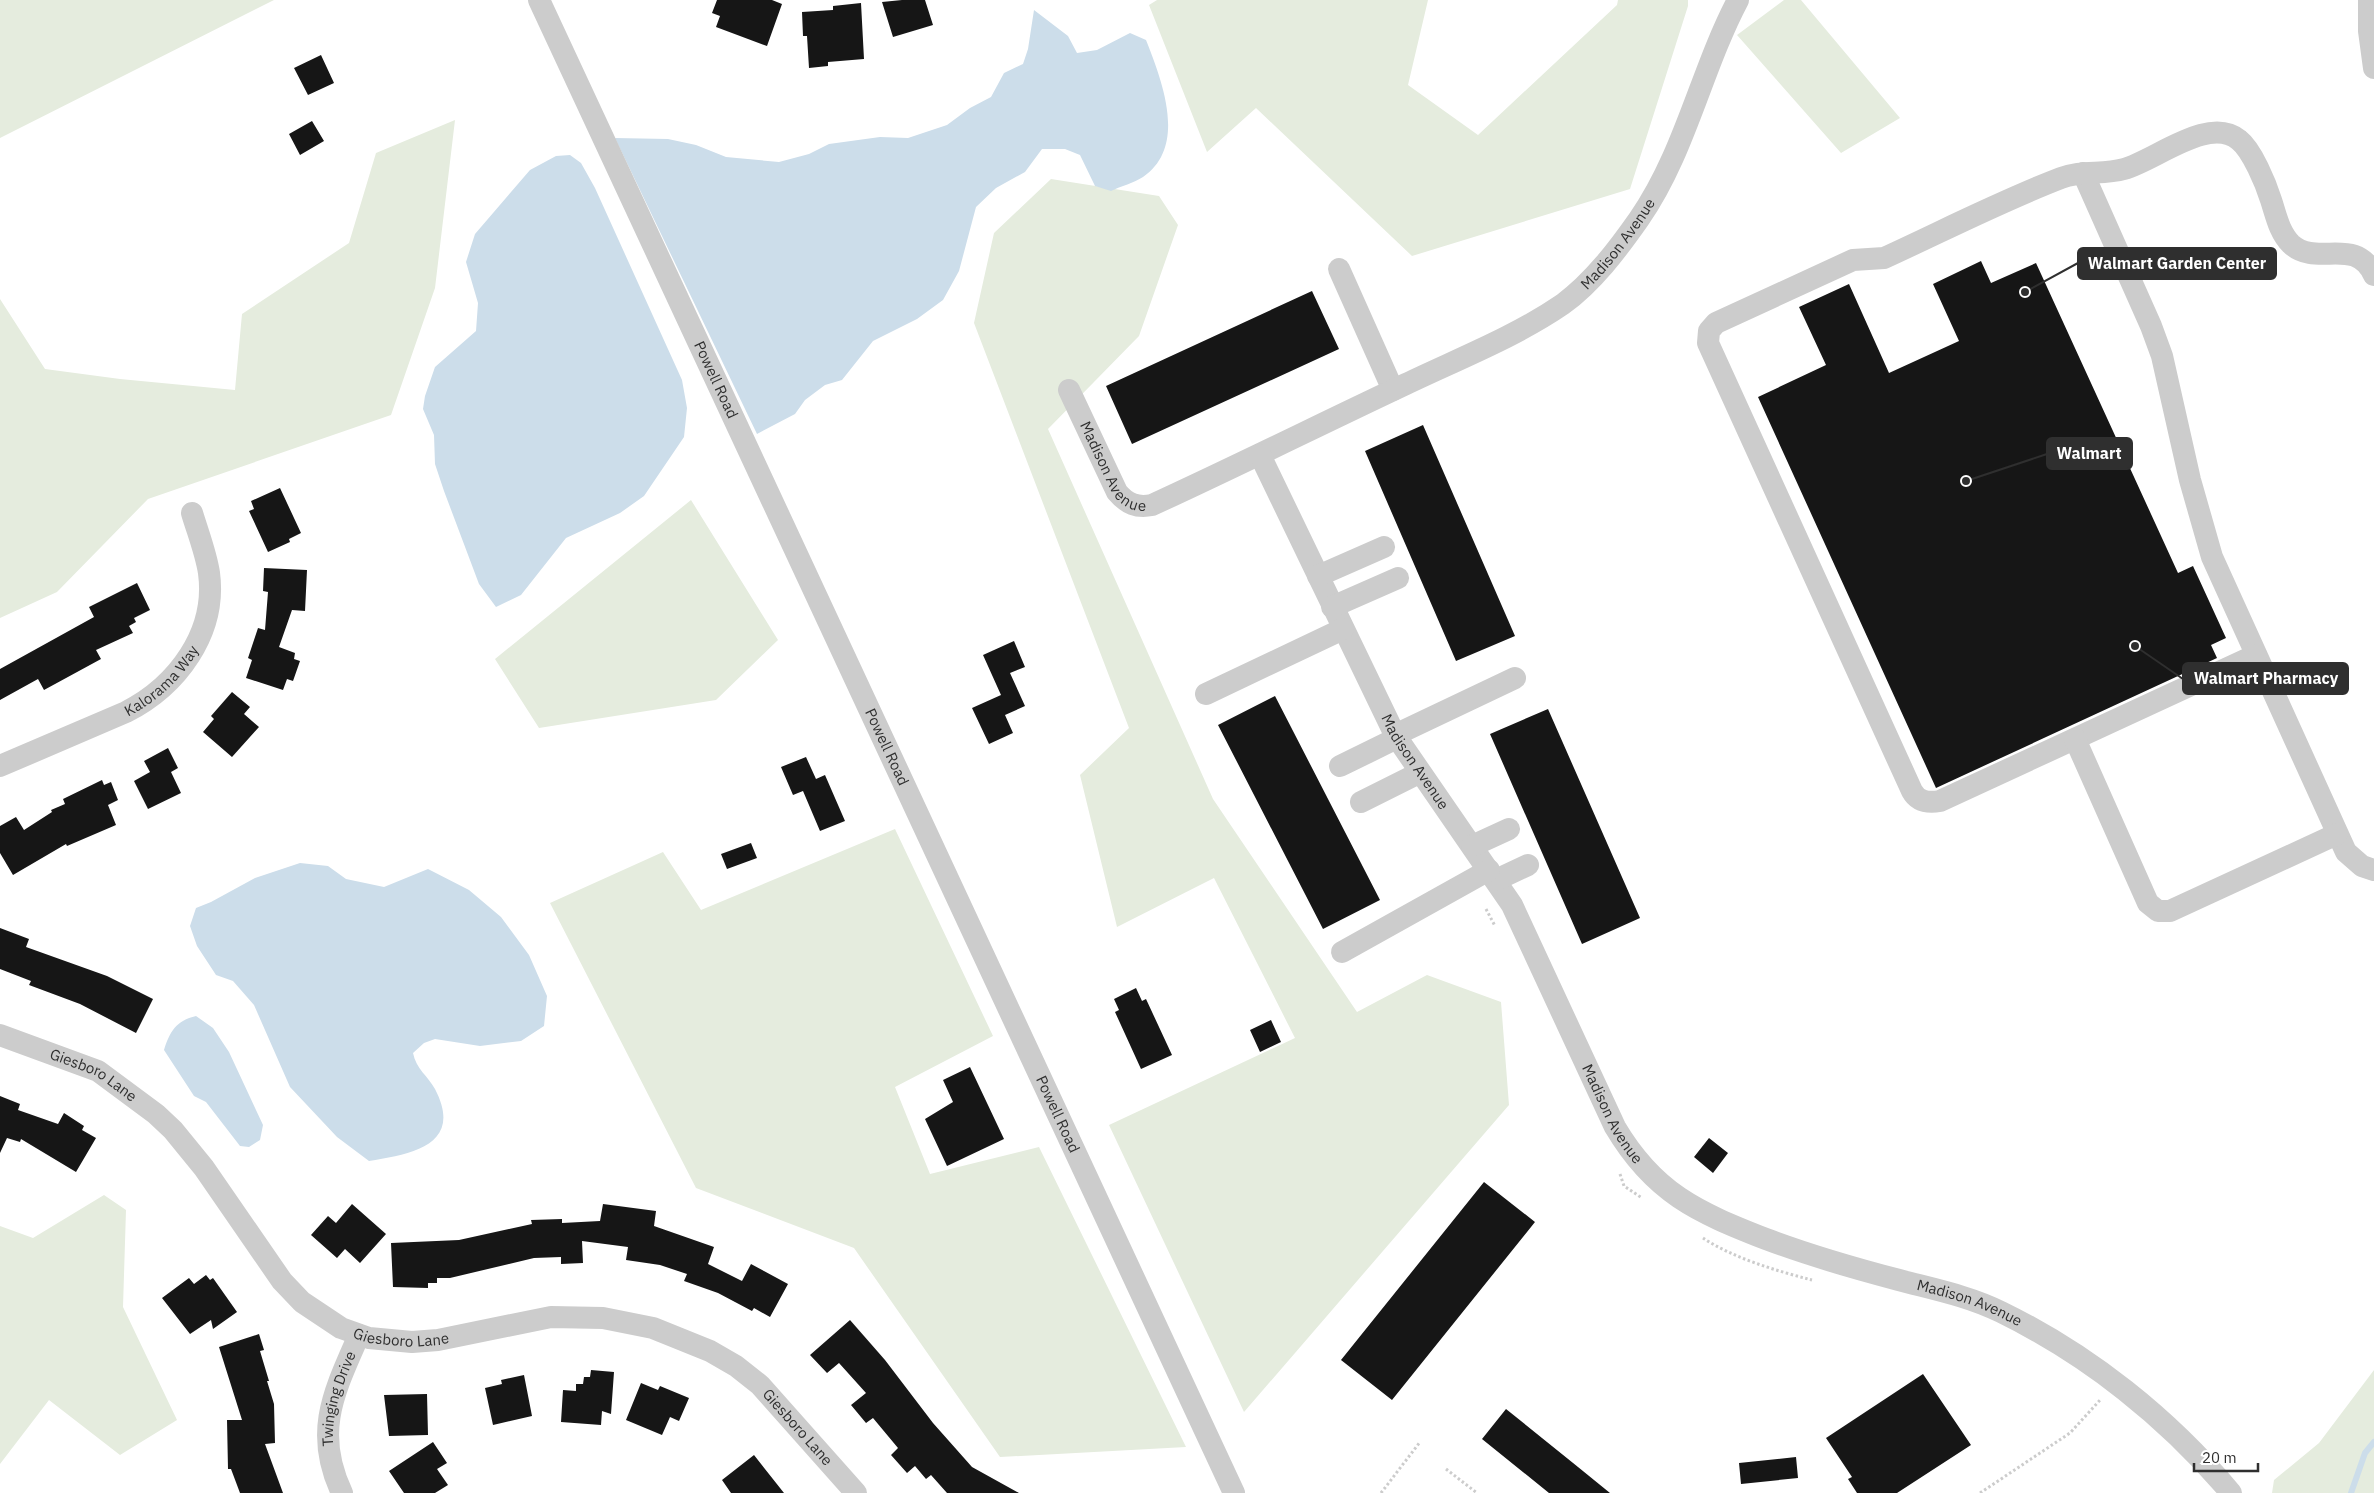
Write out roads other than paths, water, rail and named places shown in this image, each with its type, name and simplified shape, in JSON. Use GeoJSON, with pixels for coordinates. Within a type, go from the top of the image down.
{"type":"FeatureCollection","features":[{"type":"Feature","properties":{"kind":"street","name":"Powell Road"},"geometry":{"type":"LineString","coordinates":[[539,0],[1234,1493]]}},
{"type":"Feature","properties":{"kind":"street","name":"Madison Avenue"},"geometry":{"type":"LineString","coordinates":[[1069,390],[1117,492],[1128,503],[1136,506],[1152,505],[1518,330],[1564,303],[1605,265],[1640,217],[1670,164],[1721,32],[1738,0]]}},
{"type":"Feature","properties":{"kind":"street"},"geometry":{"type":"LineString","coordinates":[[2369,0],[2369,31],[2374,68]]}},
{"type":"Feature","properties":{"kind":"street"},"geometry":{"type":"LineString","coordinates":[[2256,655],[1940,801],[1925,802],[1915,796],[1712,352],[1708,337],[1709,331],[1716,322],[1853,260],[1884,258],[2061,178],[2083,173],[2125,169],[2211,131],[2230,134],[2247,148],[2271,198],[2282,231],[2292,245],[2311,253],[2352,254],[2366,262],[2374,275]]}},
{"type":"Feature","properties":{"kind":"street"},"geometry":{"type":"LineString","coordinates":[[2083,173],[2151,326],[2162,356],[2206,541],[2346,852],[2362,866],[2374,870]]}},
{"type":"Feature","properties":{"kind":"street"},"geometry":{"type":"LineString","coordinates":[[1339,269],[1393,390]]}},
{"type":"Feature","properties":{"kind":"street","name":"Madison Avenue"},"geometry":{"type":"LineString","coordinates":[[1260,455],[1396,736],[1419,773],[1512,905],[1615,1127],[1637,1160],[1666,1189],[1683,1202],[1720,1221],[1819,1259],[1954,1294],[1999,1311],[2044,1335],[2122,1388],[2157,1415],[2212,1470],[2231,1493]]}},
{"type":"Feature","properties":{"kind":"street","name":"Kalorama Way"},"geometry":{"type":"LineString","coordinates":[[0,766],[126,712],[145,702],[177,674],[197,641],[204,624],[209,590],[209,572],[192,513]]}},
{"type":"Feature","properties":{"kind":"street"},"geometry":{"type":"LineString","coordinates":[[1318,576],[1384,547]]}},
{"type":"Feature","properties":{"kind":"street"},"geometry":{"type":"LineString","coordinates":[[1332,607],[1398,578]]}},
{"type":"Feature","properties":{"kind":"street"},"geometry":{"type":"LineString","coordinates":[[1206,694],[1343,629]]}},
{"type":"Feature","properties":{"kind":"street"},"geometry":{"type":"LineString","coordinates":[[1340,766],[1396,736],[1515,678]]}},
{"type":"Feature","properties":{"kind":"street"},"geometry":{"type":"LineString","coordinates":[[2075,739],[2148,903],[2158,911],[2170,911],[2337,834]]}},
{"type":"Feature","properties":{"kind":"street"},"geometry":{"type":"LineString","coordinates":[[1361,802],[1419,773]]}},
{"type":"Feature","properties":{"kind":"street"},"geometry":{"type":"LineString","coordinates":[[1472,846],[1509,829]]}},
{"type":"Feature","properties":{"kind":"street"},"geometry":{"type":"LineString","coordinates":[[1342,952],[1492,875],[1528,865]]}},
{"type":"Feature","properties":{"kind":"street","name":"Giesboro Lane"},"geometry":{"type":"LineString","coordinates":[[0,1035],[98,1071],[156,1114],[174,1130],[204,1168],[288,1288],[302,1302],[324,1318],[359,1335],[384,1340],[425,1342],[551,1317],[577,1316],[628,1322],[653,1328],[710,1351],[736,1366],[760,1385],[856,1493]]}},
{"type":"Feature","properties":{"kind":"street","name":"Twinging Drive"},"geometry":{"type":"LineString","coordinates":[[342,1493],[332,1472],[327,1451],[330,1413],[336,1389],[359,1335]]}},
{"type":"Feature","properties":{"kind":"water"},"geometry":{"type":"Polygon","coordinates":[[[1034,10],[1068,36],[1077,53],[1097,50],[1130,33],[1146,40],[1159,74],[1167,112],[1168,131],[1165,148],[1157,164],[1143,177],[1111,191],[1095,186],[1080,155],[1065,149],[1042,149],[1025,172],[996,188],[976,207],[959,271],[943,300],[917,319],[873,341],[842,380],[825,385],[805,400],[795,414],[757,434],[615,138],[668,139],[696,145],[726,157],[779,162],[809,154],[829,144],[880,137],[908,138],[947,125],[970,108],[991,97],[1004,73],[1023,64],[1028,49],[1034,10]]]}},
{"type":"Feature","properties":{"kind":"water"},"geometry":{"type":"Polygon","coordinates":[[[570,155],[581,163],[595,188],[682,380],[687,408],[684,437],[644,496],[620,513],[566,538],[521,595],[496,607],[479,584],[444,491],[435,464],[434,435],[423,409],[425,396],[435,367],[476,331],[478,303],[466,262],[475,234],[530,170],[556,156],[570,155]]]}},
{"type":"Feature","properties":{"kind":"water"},"geometry":{"type":"Polygon","coordinates":[[[300,863],[328,866],[346,879],[384,887],[428,869],[469,890],[501,917],[529,955],[547,996],[544,1026],[521,1041],[480,1046],[435,1039],[424,1043],[413,1053],[419,1068],[435,1089],[442,1108],[443,1123],[438,1135],[429,1143],[416,1150],[402,1155],[369,1161],[337,1137],[290,1087],[254,1005],[233,981],[216,975],[197,946],[190,926],[196,908],[255,878],[300,863]]]}},
{"type":"Feature","properties":{"kind":"water"},"geometry":{"type":"Polygon","coordinates":[[[196,1016],[213,1028],[229,1052],[263,1125],[260,1140],[249,1147],[240,1146],[206,1102],[194,1096],[164,1050],[171,1032],[183,1021],[196,1016]]]}},
{"type":"Feature","properties":{"kind":"waterway"},"geometry":{"type":"LineString","coordinates":[[2351,1493],[2365,1453],[2374,1442]]}},
{"type":"Feature","properties":{"kind":"place","name":"Walmart Garden Center"},"geometry":{"type":"Point","coordinates":[2025,292]}},
{"type":"Feature","properties":{"kind":"place","name":"Walmart"},"geometry":{"type":"Point","coordinates":[1966,481]}},
{"type":"Feature","properties":{"kind":"place","name":"Walmart Pharmacy"},"geometry":{"type":"Point","coordinates":[2135,646]}}]}
